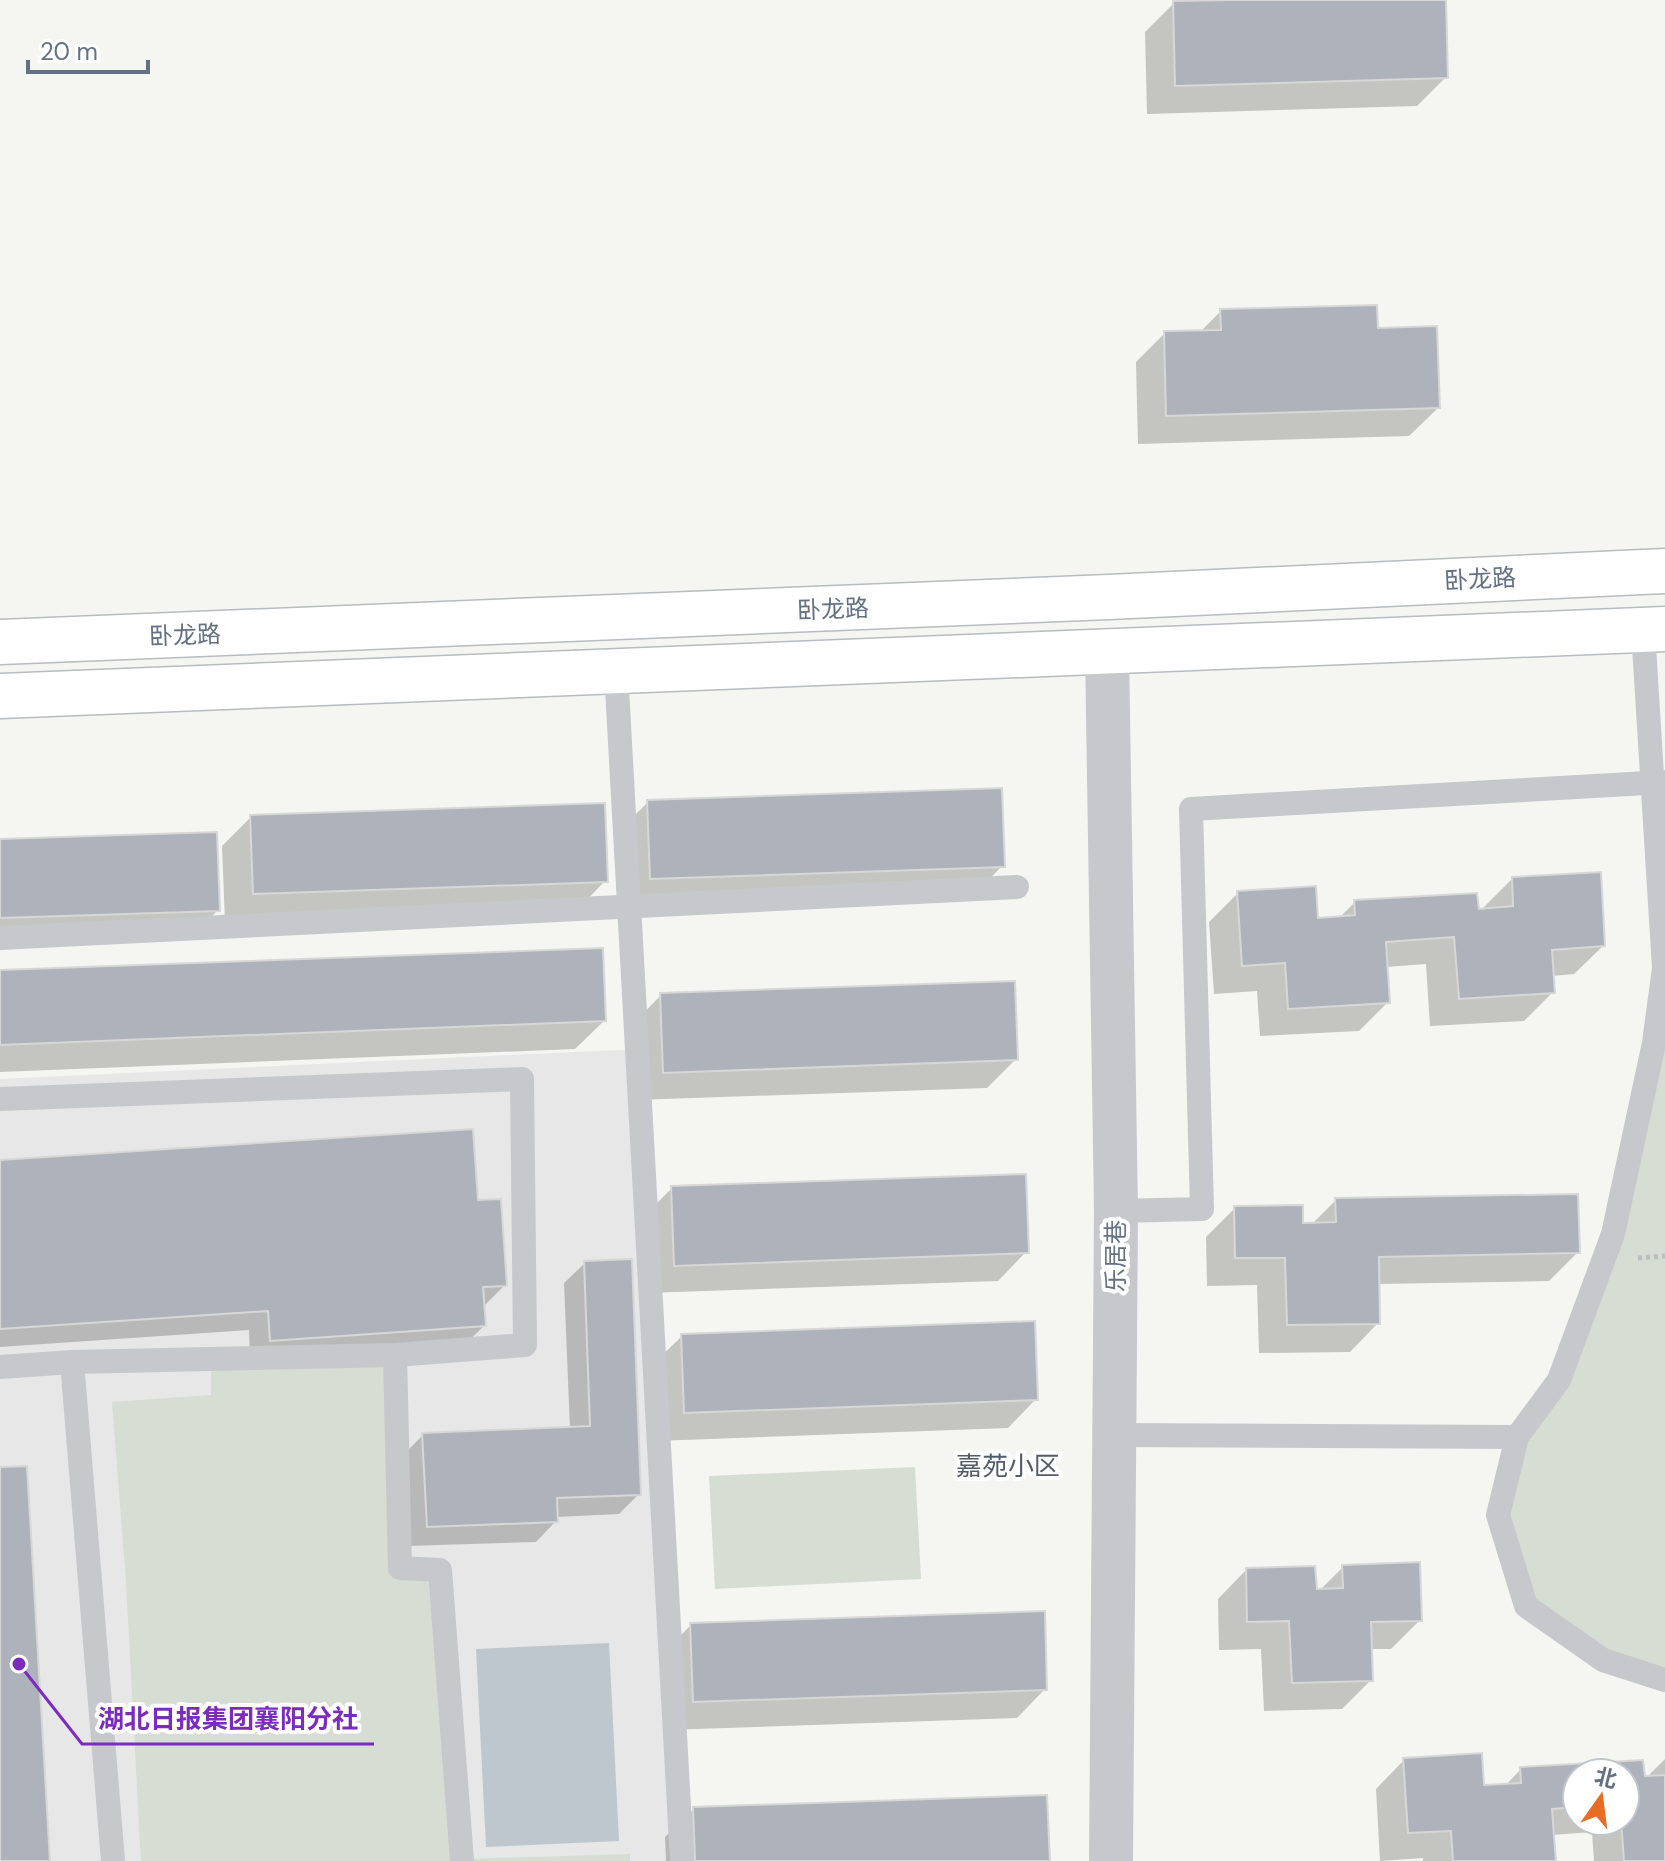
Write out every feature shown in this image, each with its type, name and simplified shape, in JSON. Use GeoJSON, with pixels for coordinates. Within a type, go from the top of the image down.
{"type":"FeatureCollection","features":[{"type":"Feature","properties":{"kind":"main road","name":"卧龙路"},"geometry":{"type":"LineString","coordinates":[[0,642],[1077,599],[1665,571]]}},
{"type":"Feature","properties":{"kind":"main road"},"geometry":{"type":"LineString","coordinates":[[0,696],[1654,630]]}},
{"type":"Feature","properties":{"kind":"street","name":"乐居巷"},"geometry":{"type":"LineString","coordinates":[[1107,651],[1116,1211],[1111,1861]]}},
{"type":"Feature","properties":{"kind":"lane"},"geometry":{"type":"LineString","coordinates":[[1654,630],[1664,968],[1660,1043],[1613,1234],[1559,1380],[1517,1437],[1498,1515],[1526,1606],[1603,1660],[1665,1680]]}},
{"type":"Feature","properties":{"kind":"lane"},"geometry":{"type":"LineString","coordinates":[[616,670],[682,1861]]}},
{"type":"Feature","properties":{"kind":"lane"},"geometry":{"type":"LineString","coordinates":[[1116,1211],[1202,1209],[1191,809],[1659,782]]}},
{"type":"Feature","properties":{"kind":"lane"},"geometry":{"type":"LineString","coordinates":[[0,938],[1017,887]]}},
{"type":"Feature","properties":{"kind":"lane"},"geometry":{"type":"LineString","coordinates":[[0,1099],[522,1079],[525,1345],[395,1355],[72,1362],[0,1367]]}},
{"type":"Feature","properties":{"kind":"lane"},"geometry":{"type":"LineString","coordinates":[[395,1355],[400,1568],[440,1570],[462,1861]]}},
{"type":"Feature","properties":{"kind":"lane"},"geometry":{"type":"LineString","coordinates":[[72,1362],[113,1861]]}},
{"type":"Feature","properties":{"kind":"lane"},"geometry":{"type":"LineString","coordinates":[[1114,1435],[1517,1437]]}},
{"type":"Feature","properties":{"kind":"shaded area"},"geometry":{"type":"Polygon","coordinates":[[[1665,1042],[1665,1680],[1526,1606],[1498,1515],[1517,1437],[1559,1380],[1665,1042]]]}},
{"type":"Feature","properties":{"kind":"shaded area"},"geometry":{"type":"Polygon","coordinates":[[[639,1049],[682,1861],[0,1861],[0,1079],[639,1049]]]}},
{"type":"Feature","properties":{"kind":"shaded area"},"geometry":{"type":"Polygon","coordinates":[[[395,1355],[400,1567],[440,1570],[462,1859],[630,1854],[630,1861],[141,1861],[126,1582],[112,1402],[211,1395],[211,1359],[395,1355]]]}},
{"type":"Feature","properties":{"kind":"shaded area"},"geometry":{"type":"Polygon","coordinates":[[[915,1467],[921,1579],[715,1589],[709,1476],[915,1467]]]}},
{"type":"Feature","properties":{"kind":"shaded area"},"geometry":{"type":"Polygon","coordinates":[[[609,1643],[619,1841],[486,1847],[476,1649],[609,1643]]]}},
{"type":"Feature","properties":{"kind":"building"},"geometry":{"type":"Polygon","coordinates":[[[1446,0],[1448,78],[1175,86],[1173,1],[1446,0]]]}},
{"type":"Feature","properties":{"kind":"building"},"geometry":{"type":"Polygon","coordinates":[[[1377,305],[1378,328],[1437,326],[1440,408],[1166,416],[1164,331],[1221,330],[1220,309],[1377,305]]]}},
{"type":"Feature","properties":{"kind":"building"},"geometry":{"type":"Polygon","coordinates":[[[1002,788],[1005,867],[650,879],[647,800],[1002,788]]]}},
{"type":"Feature","properties":{"kind":"building"},"geometry":{"type":"Polygon","coordinates":[[[605,803],[608,882],[253,894],[250,815],[605,803]]]}},
{"type":"Feature","properties":{"kind":"building"},"geometry":{"type":"Polygon","coordinates":[[[217,832],[220,911],[0,918],[0,839],[217,832]]]}},
{"type":"Feature","properties":{"kind":"building"},"geometry":{"type":"Polygon","coordinates":[[[1601,872],[1605,946],[1552,950],[1555,993],[1459,999],[1454,937],[1386,942],[1390,1003],[1288,1009],[1285,963],[1242,966],[1237,891],[1316,886],[1318,918],[1355,915],[1354,900],[1477,893],[1479,909],[1513,906],[1512,877],[1601,872]]]}},
{"type":"Feature","properties":{"kind":"building"},"geometry":{"type":"Polygon","coordinates":[[[603,948],[606,1021],[0,1045],[0,970],[603,948]]]}},
{"type":"Feature","properties":{"kind":"building"},"geometry":{"type":"Polygon","coordinates":[[[1015,981],[1018,1060],[663,1073],[660,993],[1015,981]]]}},
{"type":"Feature","properties":{"kind":"building"},"geometry":{"type":"Polygon","coordinates":[[[473,1129],[478,1200],[501,1199],[507,1286],[483,1287],[486,1326],[270,1341],[268,1311],[0,1329],[0,1160],[473,1129]]]}},
{"type":"Feature","properties":{"kind":"building"},"geometry":{"type":"Polygon","coordinates":[[[1026,1174],[1029,1253],[674,1266],[671,1186],[1026,1174]]]}},
{"type":"Feature","properties":{"kind":"building"},"geometry":{"type":"Polygon","coordinates":[[[1578,1194],[1580,1253],[1379,1257],[1380,1324],[1287,1325],[1285,1258],[1235,1258],[1234,1206],[1303,1205],[1303,1223],[1336,1222],[1335,1198],[1578,1194]]]}},
{"type":"Feature","properties":{"kind":"building"},"geometry":{"type":"Polygon","coordinates":[[[632,1259],[641,1495],[557,1498],[558,1522],[427,1527],[422,1433],[590,1426],[584,1261],[632,1259]]]}},
{"type":"Feature","properties":{"kind":"building"},"geometry":{"type":"Polygon","coordinates":[[[1035,1321],[1038,1400],[684,1413],[681,1334],[1035,1321]]]}},
{"type":"Feature","properties":{"kind":"building"},"geometry":{"type":"Polygon","coordinates":[[[27,1466],[50,1861],[0,1861],[0,1467],[27,1466]]]}},
{"type":"Feature","properties":{"kind":"building"},"geometry":{"type":"Polygon","coordinates":[[[1420,1562],[1422,1621],[1371,1622],[1373,1681],[1292,1683],[1289,1621],[1247,1622],[1246,1568],[1315,1566],[1317,1589],[1343,1588],[1342,1565],[1420,1562]]]}},
{"type":"Feature","properties":{"kind":"building"},"geometry":{"type":"Polygon","coordinates":[[[1045,1611],[1047,1690],[693,1702],[690,1623],[1045,1611]]]}},
{"type":"Feature","properties":{"kind":"building"},"geometry":{"type":"Polygon","coordinates":[[[1482,1753],[1484,1785],[1521,1783],[1520,1767],[1561,1765],[1561,1808],[1552,1809],[1556,1861],[1453,1861],[1451,1831],[1408,1833],[1403,1758],[1482,1753]]]}},
{"type":"Feature","properties":{"kind":"building"},"geometry":{"type":"Polygon","coordinates":[[[1643,1760],[1645,1776],[1665,1775],[1665,1861],[1624,1861],[1622,1837],[1641,1837],[1643,1760]]]}},
{"type":"Feature","properties":{"kind":"building"},"geometry":{"type":"Polygon","coordinates":[[[1047,1795],[1050,1861],[695,1861],[693,1807],[1047,1795]]]}},
{"type":"Feature","properties":{"kind":"place","name":"湖北日报集团襄阳分社"},"geometry":{"type":"Point","coordinates":[19,1664]}},
{"type":"Feature","properties":{"kind":"district","name":"嘉苑小区"},"geometry":{"type":"Point","coordinates":[1008,1466]}}]}
